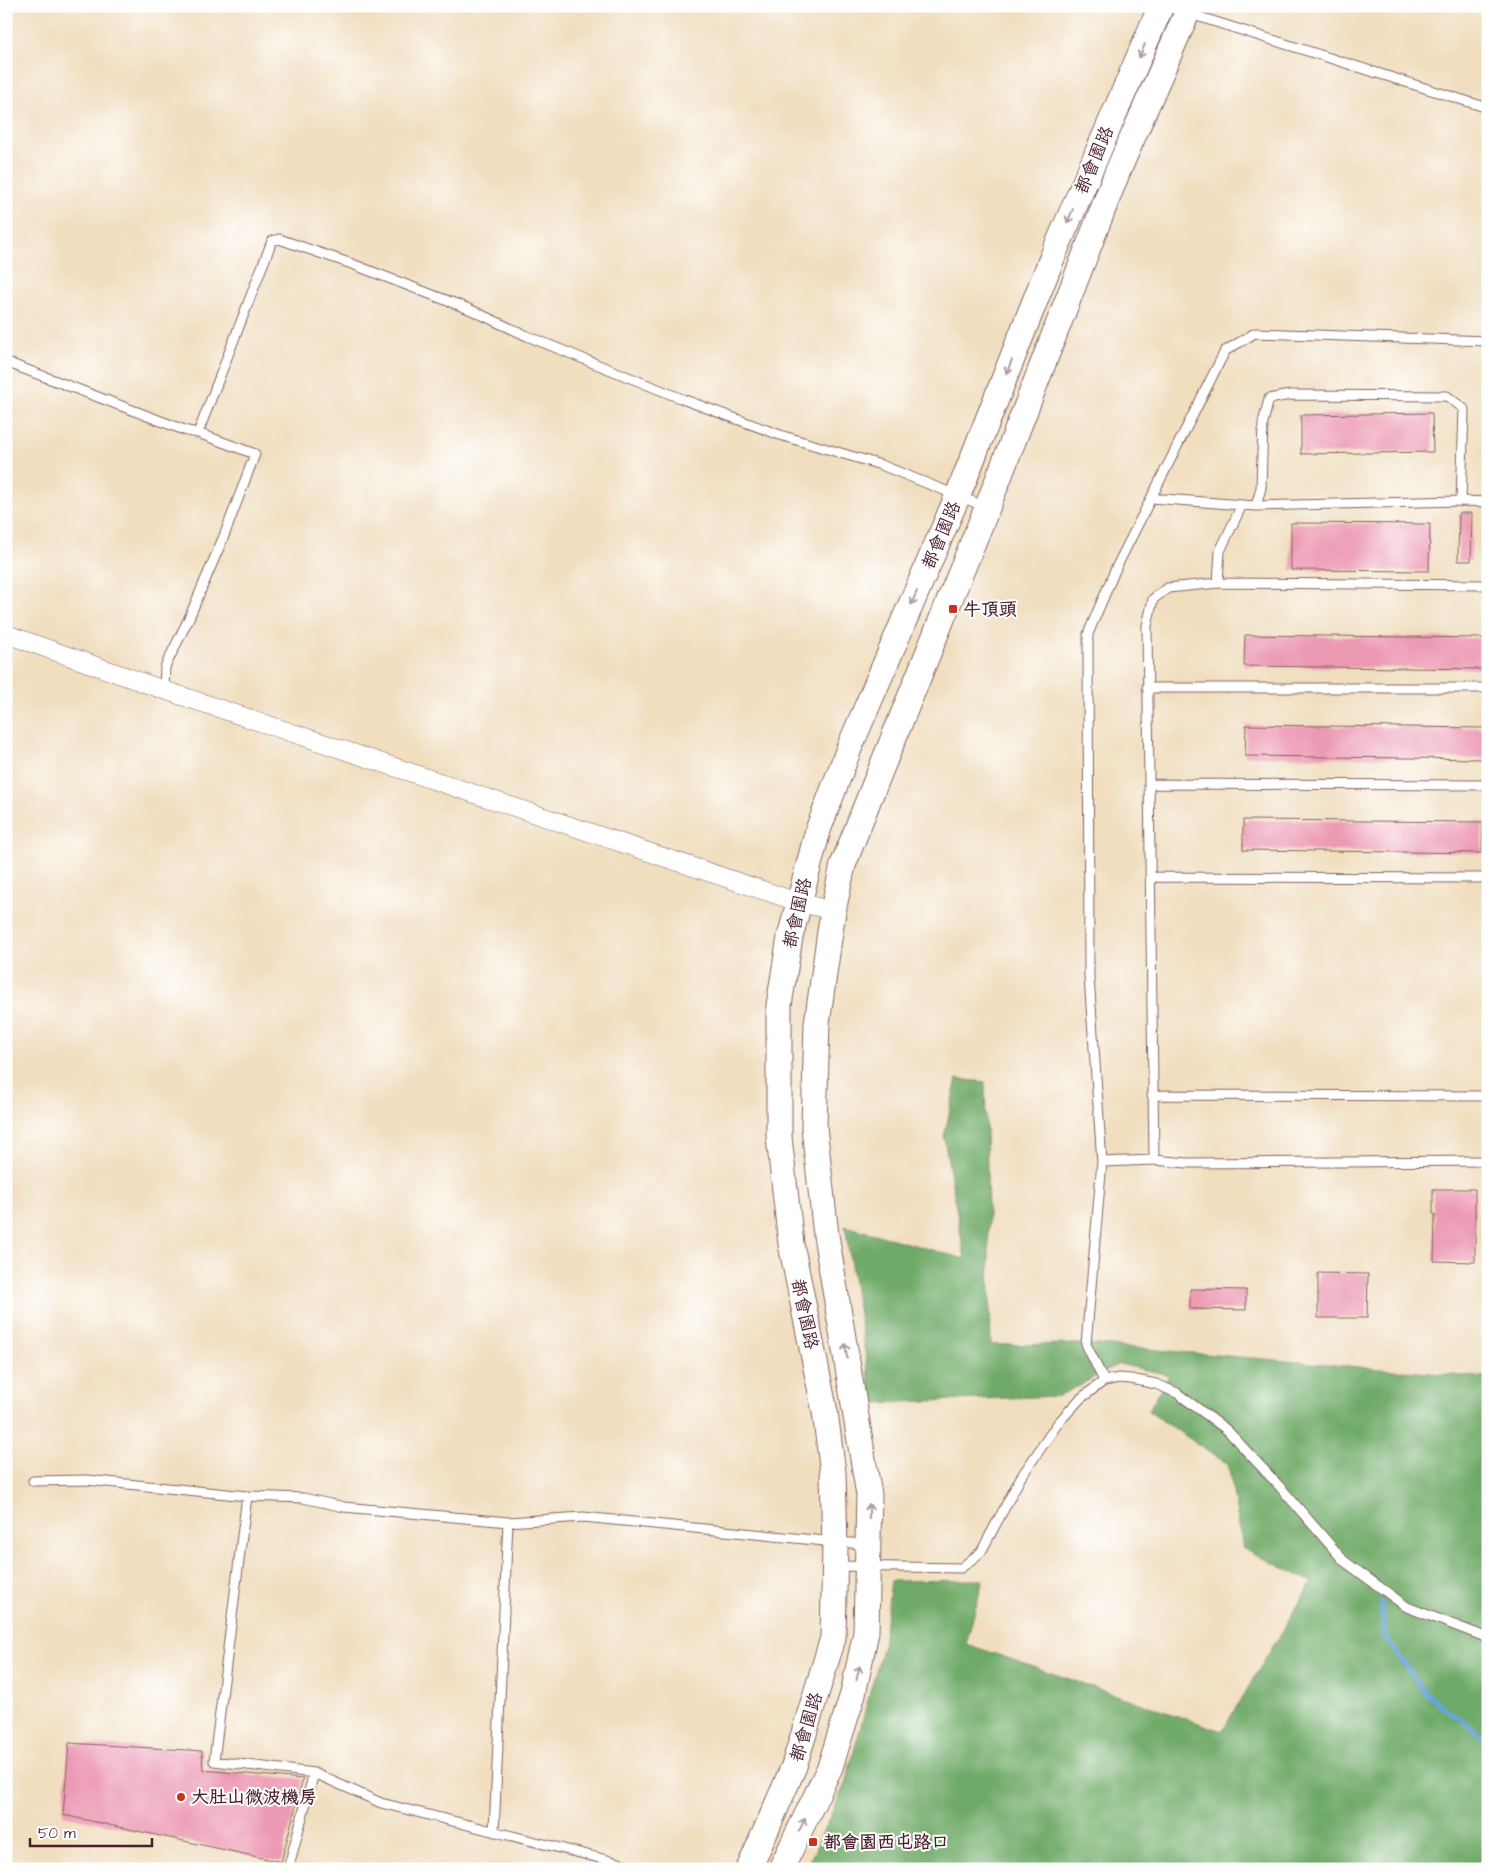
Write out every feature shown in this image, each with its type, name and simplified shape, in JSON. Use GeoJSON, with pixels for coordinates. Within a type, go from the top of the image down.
{"type":"FeatureCollection","features":[{"type":"Feature","properties":{"kind":"street","name":"都會園路"},"geometry":{"type":"LineString","coordinates":[[749,1869],[794,1766],[833,1638],[835,1554],[833,1473],[826,1421],[791,1244],[779,1137],[779,1005],[790,937],[798,902],[818,830],[850,746],[958,495],[1052,258],[1176,8]]}},
{"type":"Feature","properties":{"kind":"street","name":"都會園路"},"geometry":{"type":"LineString","coordinates":[[781,1869],[830,1767],[853,1694],[866,1632],[869,1495],[826,1235],[814,1127],[817,1023],[833,911],[843,865],[987,508],[1117,173],[1176,8]]}},
{"type":"Feature","properties":{"kind":"street"},"geometry":{"type":"LineString","coordinates":[[6,634],[164,690],[798,902],[833,911]]}},
{"type":"Feature","properties":{"kind":"lane"},"geometry":{"type":"LineString","coordinates":[[1176,8],[1488,108]]}},
{"type":"Feature","properties":{"kind":"lane"},"geometry":{"type":"LineString","coordinates":[[198,433],[272,241],[279,239],[352,264],[470,309],[527,336],[694,403],[780,435],[881,465],[987,508]]}},
{"type":"Feature","properties":{"kind":"lane"},"geometry":{"type":"LineString","coordinates":[[1104,1381],[1086,1344],[1102,1162],[1089,977],[1088,634],[1116,568],[1225,351],[1255,333],[1488,341]]}},
{"type":"Feature","properties":{"kind":"lane"},"geometry":{"type":"LineString","coordinates":[[6,362],[187,431],[198,433],[255,454],[224,536],[189,618],[164,668],[164,690]]}},
{"type":"Feature","properties":{"kind":"lane"},"geometry":{"type":"LineString","coordinates":[[1256,506],[1261,488],[1263,423],[1268,399],[1290,395],[1446,396],[1464,409],[1461,501]]}},
{"type":"Feature","properties":{"kind":"lane"},"geometry":{"type":"LineString","coordinates":[[1151,498],[1256,506],[1488,502]]}},
{"type":"Feature","properties":{"kind":"lane"},"geometry":{"type":"LineString","coordinates":[[1218,583],[1220,551],[1242,505]]}},
{"type":"Feature","properties":{"kind":"lane"},"geometry":{"type":"LineString","coordinates":[[1154,1160],[1146,626],[1153,600],[1168,588],[1218,583],[1488,585]]}},
{"type":"Feature","properties":{"kind":"lane"},"geometry":{"type":"LineString","coordinates":[[1147,688],[1488,688]]}},
{"type":"Feature","properties":{"kind":"lane"},"geometry":{"type":"LineString","coordinates":[[1148,784],[1488,785]]}},
{"type":"Feature","properties":{"kind":"lane"},"geometry":{"type":"LineString","coordinates":[[1150,877],[1488,878]]}},
{"type":"Feature","properties":{"kind":"lane"},"geometry":{"type":"LineString","coordinates":[[1152,1095],[1488,1096]]}},
{"type":"Feature","properties":{"kind":"lane"},"geometry":{"type":"LineString","coordinates":[[1102,1162],[1154,1160],[1187,1163],[1488,1161]]}},
{"type":"Feature","properties":{"kind":"lane"},"geometry":{"type":"LineString","coordinates":[[33,1481],[87,1480],[247,1496],[303,1498],[344,1508],[508,1522],[583,1517],[835,1554],[868,1555],[961,1568],[981,1552],[1020,1477],[1058,1423],[1080,1399],[1104,1381],[1119,1378],[1131,1379],[1156,1384],[1177,1393],[1227,1430],[1282,1488],[1344,1561],[1407,1607],[1488,1638]]}},
{"type":"Feature","properties":{"kind":"lane"},"geometry":{"type":"LineString","coordinates":[[247,1496],[214,1760],[314,1773],[381,1802],[643,1869]]}},
{"type":"Feature","properties":{"kind":"lane"},"geometry":{"type":"LineString","coordinates":[[494,1832],[508,1522]]}},
{"type":"Feature","properties":{"kind":"lane"},"geometry":{"type":"LineString","coordinates":[[835,1554],[868,1555]]}},
{"type":"Feature","properties":{"kind":"lane"},"geometry":{"type":"LineString","coordinates":[[288,1869],[314,1773]]}},
{"type":"Feature","properties":{"kind":"green space"},"geometry":{"type":"Polygon","coordinates":[[[957,1079],[985,1082],[991,1345],[1086,1344],[1488,1378],[1488,1869],[806,1869],[845,1784],[883,1645],[891,1581],[983,1580],[966,1644],[1222,1731],[1312,1582],[1243,1548],[1228,1464],[1148,1411],[1169,1375],[1119,1364],[1059,1396],[873,1403],[845,1226],[965,1259],[944,1137],[957,1079]]]}},
{"type":"Feature","properties":{"kind":"building"},"geometry":{"type":"Polygon","coordinates":[[[1432,413],[1433,452],[1301,454],[1301,415],[1432,413]]]}},
{"type":"Feature","properties":{"kind":"building"},"geometry":{"type":"Polygon","coordinates":[[[1459,513],[1472,513],[1471,561],[1458,561],[1459,513]]]}},
{"type":"Feature","properties":{"kind":"building"},"geometry":{"type":"Polygon","coordinates":[[[1291,523],[1430,524],[1429,571],[1291,570],[1291,523]]]}},
{"type":"Feature","properties":{"kind":"building"},"geometry":{"type":"Polygon","coordinates":[[[1245,635],[1485,638],[1484,669],[1244,666],[1245,635]]]}},
{"type":"Feature","properties":{"kind":"building"},"geometry":{"type":"Polygon","coordinates":[[[1246,725],[1485,728],[1485,759],[1245,756],[1246,725]]]}},
{"type":"Feature","properties":{"kind":"building"},"geometry":{"type":"Polygon","coordinates":[[[1243,820],[1483,822],[1482,853],[1243,850],[1243,820]]]}},
{"type":"Feature","properties":{"kind":"building"},"geometry":{"type":"Polygon","coordinates":[[[1433,1189],[1475,1189],[1475,1262],[1434,1261],[1435,1214],[1433,1214],[1433,1189]]]}},
{"type":"Feature","properties":{"kind":"building"},"geometry":{"type":"Polygon","coordinates":[[[1318,1273],[1368,1274],[1367,1318],[1318,1318],[1318,1273]]]}},
{"type":"Feature","properties":{"kind":"building"},"geometry":{"type":"Polygon","coordinates":[[[1190,1289],[1246,1290],[1246,1310],[1190,1309],[1190,1289]]]}},
{"type":"Feature","properties":{"kind":"building","name":"大肚山微波機房"},"geometry":{"type":"Polygon","coordinates":[[[69,1743],[202,1751],[203,1770],[303,1779],[281,1862],[63,1815],[69,1743]]]}},
{"type":"Feature","properties":{"kind":"waterway"},"geometry":{"type":"LineString","coordinates":[[1380,1602],[1385,1637],[1426,1694],[1488,1740]]}},
{"type":"Feature","properties":{"kind":"place","name":"牛頂頭"},"geometry":{"type":"Point","coordinates":[953,609]}},
{"type":"Feature","properties":{"kind":"place","name":"大肚山微波機房"},"geometry":{"type":"Point","coordinates":[181,1797]}},
{"type":"Feature","properties":{"kind":"place","name":"都會園西屯路口"},"geometry":{"type":"Point","coordinates":[813,1842]}}]}
